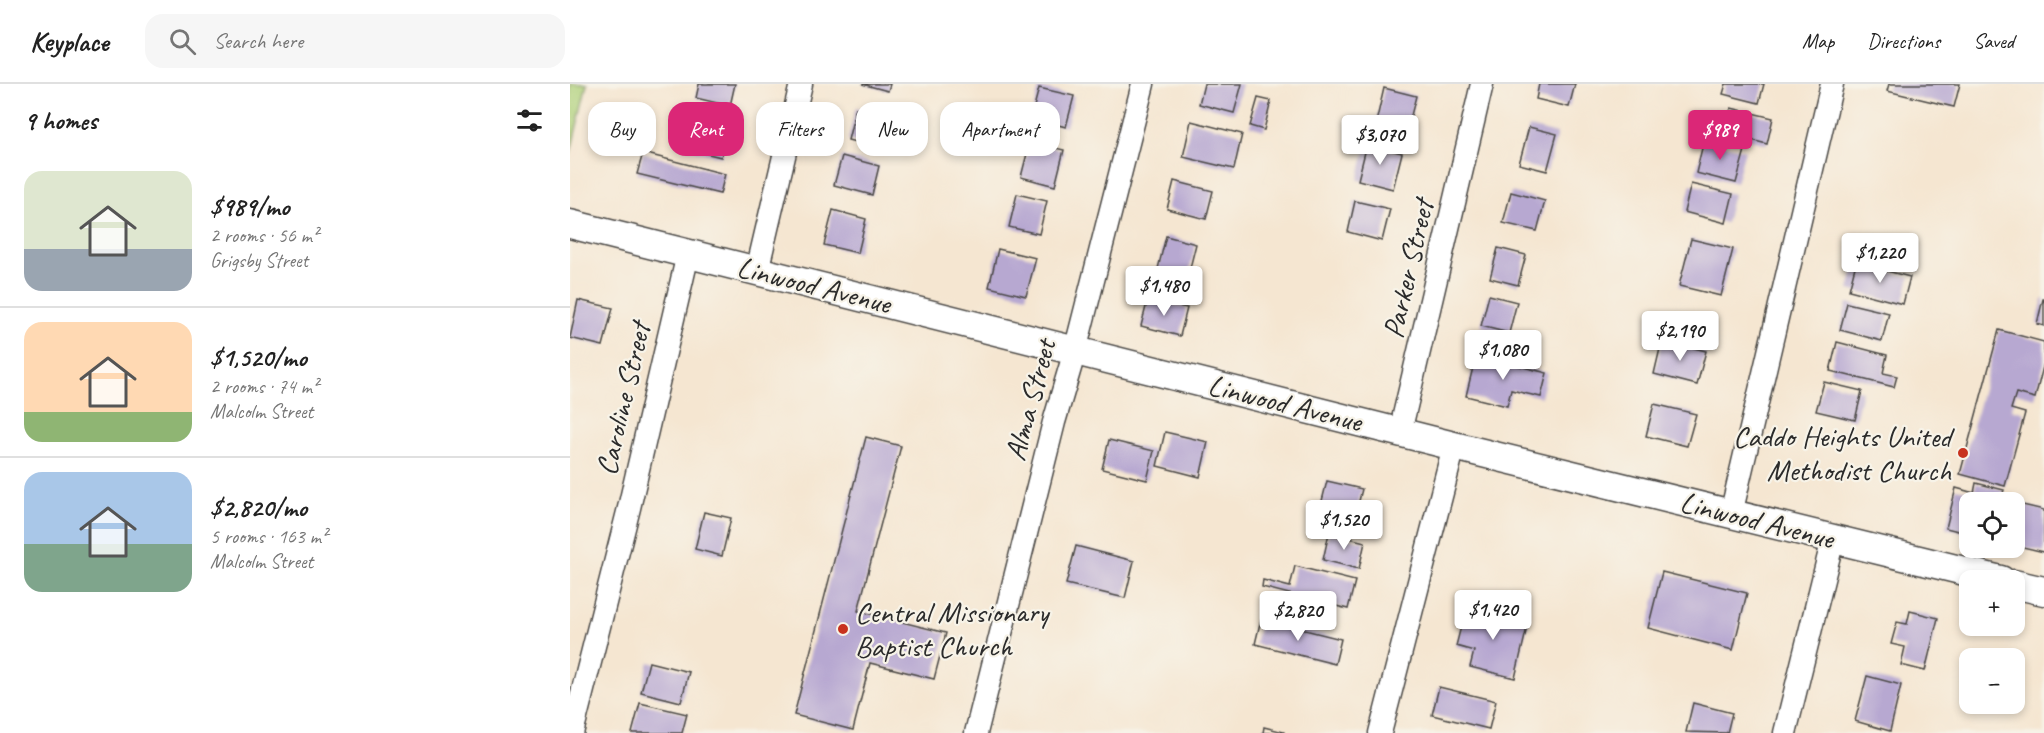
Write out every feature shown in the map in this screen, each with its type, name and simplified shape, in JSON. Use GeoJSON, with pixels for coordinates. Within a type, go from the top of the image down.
{"type":"FeatureCollection","features":[{"type":"Feature","properties":{"kind":"main road","name":"Linwood Avenue"},"geometry":{"type":"LineString","coordinates":[[570,224],[1454,446],[1960,570]]}},
{"type":"Feature","properties":{"kind":"main road"},"geometry":{"type":"LineString","coordinates":[[2025,587],[2044,591]]}},
{"type":"Feature","properties":{"kind":"street"},"geometry":{"type":"LineString","coordinates":[[757,271],[801,84]]}},
{"type":"Feature","properties":{"kind":"street","name":"Alma Street"},"geometry":{"type":"LineString","coordinates":[[976,733],[1054,422],[1075,351],[1143,84]]}},
{"type":"Feature","properties":{"kind":"street","name":"Parker Street"},"geometry":{"type":"LineString","coordinates":[[1400,432],[1482,84]]}},
{"type":"Feature","properties":{"kind":"street"},"geometry":{"type":"LineString","coordinates":[[1731,514],[1832,84]]}},
{"type":"Feature","properties":{"kind":"street","name":"Caroline Street"},"geometry":{"type":"LineString","coordinates":[[572,733],[629,508],[688,254]]}},
{"type":"Feature","properties":{"kind":"street"},"geometry":{"type":"LineString","coordinates":[[1380,733],[1454,446]]}},
{"type":"Feature","properties":{"kind":"street"},"geometry":{"type":"LineString","coordinates":[[1785,733],[1833,539]]}},
{"type":"Feature","properties":{"kind":"green space"},"geometry":{"type":"Polygon","coordinates":[[[570,84],[587,84],[570,155],[570,84]]]}},
{"type":"Feature","properties":{"kind":"building"},"geometry":{"type":"Polygon","coordinates":[[[699,84],[735,84],[731,102],[713,102],[696,98],[699,84]]]}},
{"type":"Feature","properties":{"kind":"building"},"geometry":{"type":"Polygon","coordinates":[[[862,84],[890,84],[888,91],[862,84]]]}},
{"type":"Feature","properties":{"kind":"building"},"geometry":{"type":"Polygon","coordinates":[[[1204,84],[1242,84],[1234,113],[1199,104],[1204,84]]]}},
{"type":"Feature","properties":{"kind":"building"},"geometry":{"type":"Polygon","coordinates":[[[1539,84],[1575,84],[1569,107],[1536,99],[1539,84]]]}},
{"type":"Feature","properties":{"kind":"building"},"geometry":{"type":"Polygon","coordinates":[[[1726,84],[1764,84],[1759,103],[1723,94],[1726,84]]]}},
{"type":"Feature","properties":{"kind":"building"},"geometry":{"type":"Polygon","coordinates":[[[1889,84],[1960,84],[1954,107],[1887,91],[1889,84]]]}},
{"type":"Feature","properties":{"kind":"building"},"geometry":{"type":"Polygon","coordinates":[[[1039,88],[1074,96],[1066,127],[1060,125],[1060,102],[1035,102],[1039,88]]]}},
{"type":"Feature","properties":{"kind":"building"},"geometry":{"type":"Polygon","coordinates":[[[1384,88],[1416,96],[1406,135],[1375,127],[1384,88]]]}},
{"type":"Feature","properties":{"kind":"building"},"geometry":{"type":"Polygon","coordinates":[[[1258,98],[1271,101],[1264,130],[1250,126],[1258,98]]]}},
{"type":"Feature","properties":{"kind":"building"},"geometry":{"type":"Polygon","coordinates":[[[856,108],[856,142],[848,140],[856,108]]]}},
{"type":"Feature","properties":{"kind":"building"},"geometry":{"type":"Polygon","coordinates":[[[1731,108],[1773,118],[1767,144],[1724,133],[1731,108]]]}},
{"type":"Feature","properties":{"kind":"building"},"geometry":{"type":"Polygon","coordinates":[[[1191,121],[1242,134],[1234,169],[1183,157],[1191,121]]]}},
{"type":"Feature","properties":{"kind":"building"},"geometry":{"type":"Polygon","coordinates":[[[1529,127],[1557,134],[1547,171],[1519,164],[1529,127]]]}},
{"type":"Feature","properties":{"kind":"building"},"geometry":{"type":"Polygon","coordinates":[[[1704,140],[1745,150],[1736,183],[1696,173],[1704,140]]]}},
{"type":"Feature","properties":{"kind":"building"},"geometry":{"type":"Polygon","coordinates":[[[1367,144],[1402,153],[1393,189],[1358,180],[1367,144]]]}},
{"type":"Feature","properties":{"kind":"building"},"geometry":{"type":"Polygon","coordinates":[[[1060,149],[1064,150],[1055,186],[1021,177],[1026,156],[1060,156],[1060,149]]]}},
{"type":"Feature","properties":{"kind":"building"},"geometry":{"type":"Polygon","coordinates":[[[642,156],[655,156],[725,174],[720,194],[637,174],[642,156]]]}},
{"type":"Feature","properties":{"kind":"building"},"geometry":{"type":"Polygon","coordinates":[[[842,156],[879,166],[872,195],[834,185],[842,156]]]}},
{"type":"Feature","properties":{"kind":"building"},"geometry":{"type":"Polygon","coordinates":[[[1174,181],[1213,191],[1206,219],[1167,209],[1174,181]]]}},
{"type":"Feature","properties":{"kind":"building"},"geometry":{"type":"Polygon","coordinates":[[[1691,184],[1733,194],[1726,223],[1684,212],[1691,184]]]}},
{"type":"Feature","properties":{"kind":"building"},"geometry":{"type":"Polygon","coordinates":[[[1511,192],[1545,201],[1537,231],[1503,223],[1511,192]]]}},
{"type":"Feature","properties":{"kind":"building"},"geometry":{"type":"Polygon","coordinates":[[[1017,194],[1047,201],[1039,234],[1009,227],[1017,194]]]}},
{"type":"Feature","properties":{"kind":"building"},"geometry":{"type":"Polygon","coordinates":[[[1355,201],[1390,209],[1382,241],[1348,232],[1355,201]]]}},
{"type":"Feature","properties":{"kind":"building"},"geometry":{"type":"Polygon","coordinates":[[[833,210],[866,219],[858,253],[824,245],[833,210]]]}},
{"type":"Feature","properties":{"kind":"building"},"geometry":{"type":"Polygon","coordinates":[[[1166,236],[1196,244],[1186,284],[1156,277],[1166,236]]]}},
{"type":"Feature","properties":{"kind":"building"},"geometry":{"type":"Polygon","coordinates":[[[1691,239],[1733,249],[1721,296],[1679,286],[1691,239]]]}},
{"type":"Feature","properties":{"kind":"building"},"geometry":{"type":"Polygon","coordinates":[[[1498,248],[1526,255],[1518,285],[1490,278],[1498,248]]]}},
{"type":"Feature","properties":{"kind":"building"},"geometry":{"type":"Polygon","coordinates":[[[998,249],[1036,258],[1026,296],[989,287],[998,249]]]}},
{"type":"Feature","properties":{"kind":"building"},"geometry":{"type":"Polygon","coordinates":[[[1856,263],[1910,277],[1903,304],[1849,290],[1856,263]]]}},
{"type":"Feature","properties":{"kind":"building"},"geometry":{"type":"Polygon","coordinates":[[[1489,295],[1517,302],[1509,333],[1481,326],[1489,295]]]}},
{"type":"Feature","properties":{"kind":"building"},"geometry":{"type":"Polygon","coordinates":[[[1148,299],[1187,308],[1180,336],[1141,326],[1148,299]]]}},
{"type":"Feature","properties":{"kind":"building"},"geometry":{"type":"Polygon","coordinates":[[[2044,299],[2044,326],[2037,324],[2044,299]]]}},
{"type":"Feature","properties":{"kind":"building"},"geometry":{"type":"Polygon","coordinates":[[[578,300],[613,308],[603,346],[570,338],[578,300]]]}},
{"type":"Feature","properties":{"kind":"building"},"geometry":{"type":"Polygon","coordinates":[[[1847,303],[1889,313],[1882,341],[1840,330],[1847,303]]]}},
{"type":"Feature","properties":{"kind":"building"},"geometry":{"type":"Polygon","coordinates":[[[1999,330],[2044,342],[2044,363],[2035,398],[2016,393],[2011,409],[2025,413],[2005,486],[1960,474],[1999,330]]]}},
{"type":"Feature","properties":{"kind":"building"},"geometry":{"type":"Polygon","coordinates":[[[1662,340],[1706,351],[1697,385],[1654,374],[1662,340]]]}},
{"type":"Feature","properties":{"kind":"building"},"geometry":{"type":"Polygon","coordinates":[[[1837,342],[1887,355],[1883,373],[1897,376],[1894,387],[1830,371],[1837,342]]]}},
{"type":"Feature","properties":{"kind":"building"},"geometry":{"type":"Polygon","coordinates":[[[1476,355],[1547,373],[1541,397],[1511,390],[1507,406],[1466,396],[1476,355]]]}},
{"type":"Feature","properties":{"kind":"building"},"geometry":{"type":"Polygon","coordinates":[[[1824,382],[1862,391],[1855,420],[1816,411],[1824,382]]]}},
{"type":"Feature","properties":{"kind":"building"},"geometry":{"type":"Polygon","coordinates":[[[1654,404],[1696,414],[1687,446],[1646,436],[1654,404]]]}},
{"type":"Feature","properties":{"kind":"building"},"geometry":{"type":"Polygon","coordinates":[[[1165,432],[1208,442],[1200,477],[1157,466],[1165,432]]]}},
{"type":"Feature","properties":{"kind":"building"},"geometry":{"type":"Polygon","coordinates":[[[866,437],[901,446],[858,611],[946,633],[934,679],[870,663],[853,730],[794,715],[866,437]]]}},
{"type":"Feature","properties":{"kind":"building"},"geometry":{"type":"Polygon","coordinates":[[[1109,440],[1154,451],[1147,480],[1102,469],[1109,440]]]}},
{"type":"Feature","properties":{"kind":"building"},"geometry":{"type":"Polygon","coordinates":[[[1327,481],[1362,489],[1358,505],[1374,509],[1369,530],[1318,517],[1327,481]]]}},
{"type":"Feature","properties":{"kind":"building"},"geometry":{"type":"Polygon","coordinates":[[[1976,483],[2004,490],[2003,492],[1974,492],[1976,483]]]}},
{"type":"Feature","properties":{"kind":"building"},"geometry":{"type":"Polygon","coordinates":[[[1956,488],[1970,492],[1959,492],[1959,531],[1946,528],[1956,488]]]}},
{"type":"Feature","properties":{"kind":"building"},"geometry":{"type":"Polygon","coordinates":[[[2025,506],[2044,510],[2044,552],[2025,548],[2025,506]]]}},
{"type":"Feature","properties":{"kind":"building"},"geometry":{"type":"Polygon","coordinates":[[[704,512],[731,518],[722,556],[695,549],[704,512]]]}},
{"type":"Feature","properties":{"kind":"building"},"geometry":{"type":"Polygon","coordinates":[[[1329,533],[1365,542],[1359,569],[1323,560],[1329,533]]]}},
{"type":"Feature","properties":{"kind":"building"},"geometry":{"type":"Polygon","coordinates":[[[1076,546],[1134,561],[1125,598],[1066,584],[1076,546]]]}},
{"type":"Feature","properties":{"kind":"building"},"geometry":{"type":"Polygon","coordinates":[[[1295,566],[1355,581],[1348,609],[1262,587],[1263,580],[1290,587],[1295,566]]]}},
{"type":"Feature","properties":{"kind":"building"},"geometry":{"type":"Polygon","coordinates":[[[1662,572],[1747,593],[1733,650],[1648,628],[1662,572]]]}},
{"type":"Feature","properties":{"kind":"building"},"geometry":{"type":"Polygon","coordinates":[[[1466,607],[1528,623],[1515,678],[1470,667],[1474,651],[1456,646],[1466,607]]]}},
{"type":"Feature","properties":{"kind":"building"},"geometry":{"type":"Polygon","coordinates":[[[1910,611],[1938,618],[1925,671],[1901,665],[1905,647],[1891,644],[1897,622],[1907,624],[1910,611]]]}},
{"type":"Feature","properties":{"kind":"building"},"geometry":{"type":"Polygon","coordinates":[[[1261,619],[1341,639],[1335,664],[1255,644],[1261,619]]]}},
{"type":"Feature","properties":{"kind":"building"},"geometry":{"type":"Polygon","coordinates":[[[649,662],[689,672],[681,702],[641,692],[649,662]]]}},
{"type":"Feature","properties":{"kind":"building"},"geometry":{"type":"Polygon","coordinates":[[[1867,676],[1901,685],[1890,731],[1855,721],[1867,676]]]}},
{"type":"Feature","properties":{"kind":"building"},"geometry":{"type":"Polygon","coordinates":[[[1439,687],[1496,701],[1489,729],[1432,715],[1439,687]]]}},
{"type":"Feature","properties":{"kind":"building"},"geometry":{"type":"Polygon","coordinates":[[[640,703],[687,714],[682,733],[632,733],[640,703]]]}},
{"type":"Feature","properties":{"kind":"building"},"geometry":{"type":"Polygon","coordinates":[[[1693,703],[1732,713],[1727,733],[1686,732],[1693,703]]]}},
{"type":"Feature","properties":{"kind":"building"},"geometry":{"type":"Polygon","coordinates":[[[1264,727],[1284,732],[1284,733],[1263,733],[1264,727]]]}},
{"type":"Feature","properties":{"kind":"place","name":"Caddo Heights United Methodist Church"},"geometry":{"type":"Point","coordinates":[1963,453]}},
{"type":"Feature","properties":{"kind":"place","name":"Central Missionary Baptist Church"},"geometry":{"type":"Point","coordinates":[843,629]}}]}
